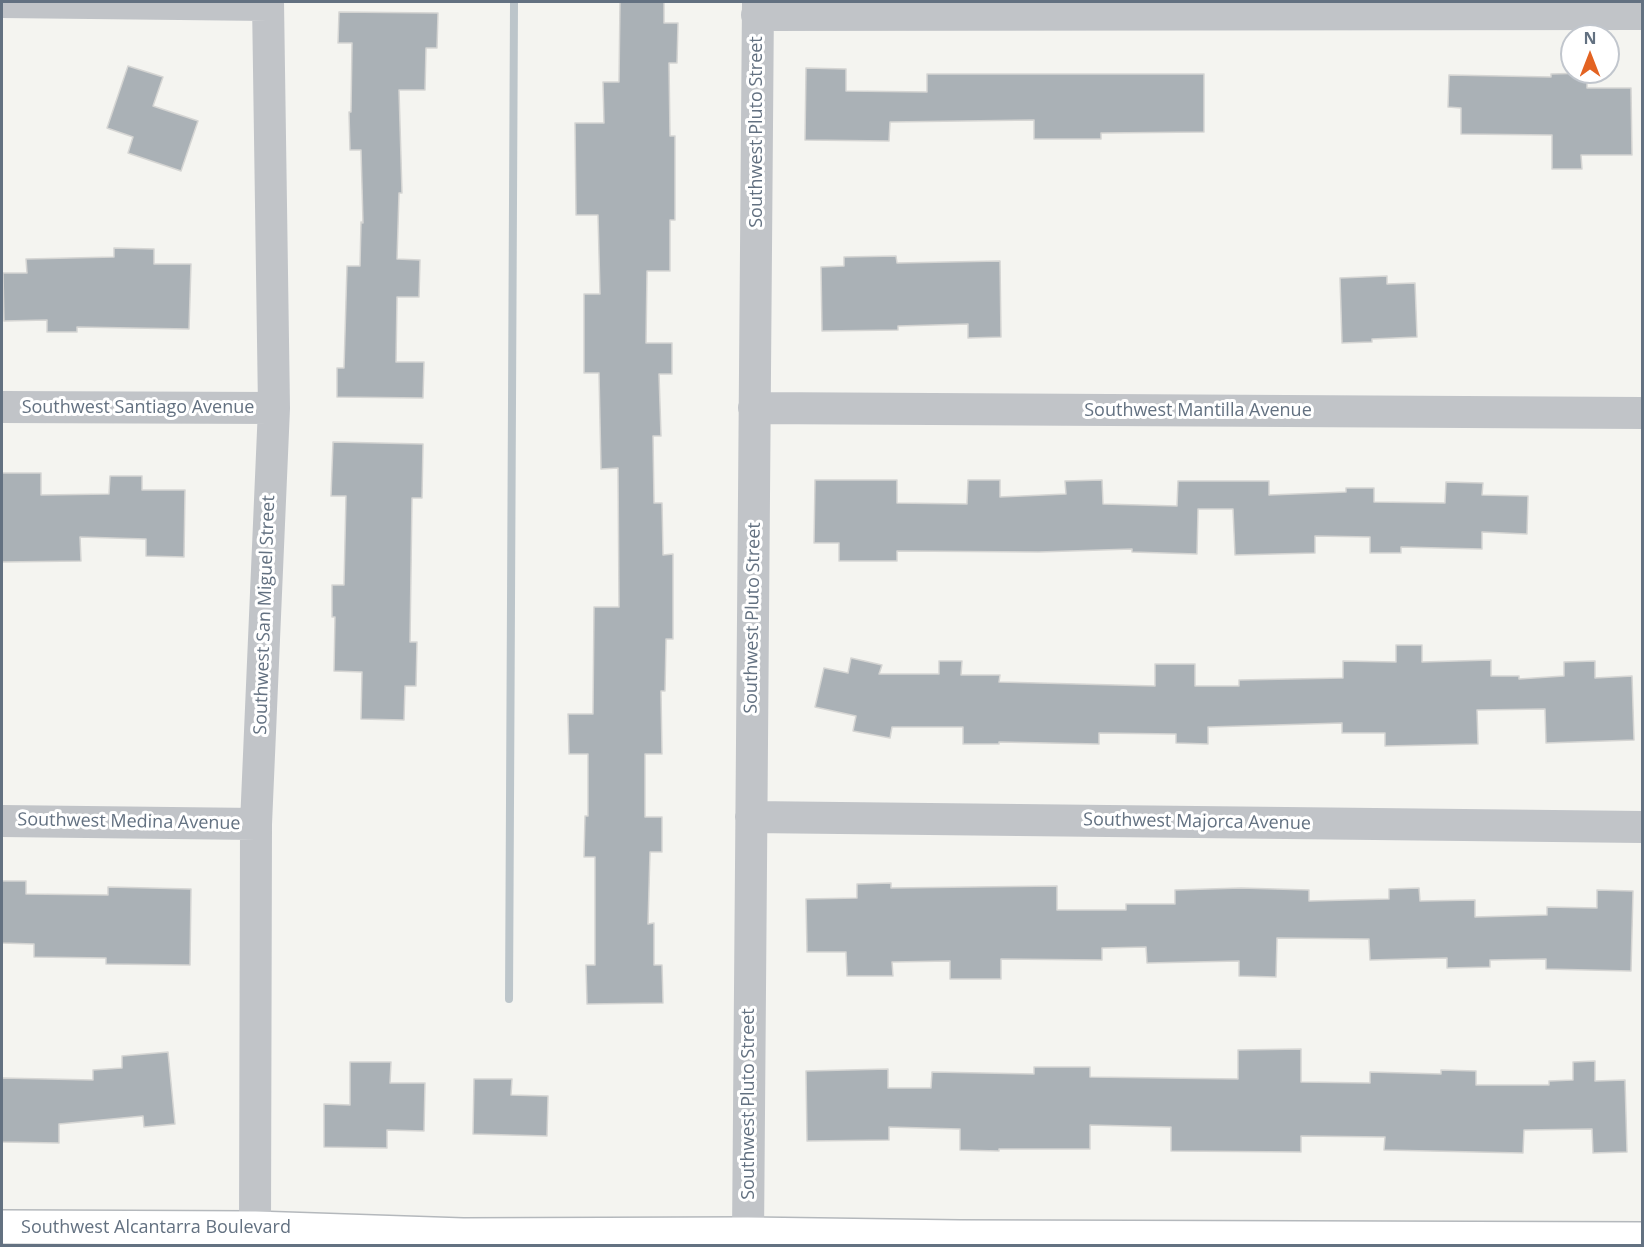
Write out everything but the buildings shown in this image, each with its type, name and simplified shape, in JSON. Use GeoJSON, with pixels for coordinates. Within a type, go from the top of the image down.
{"type":"FeatureCollection","features":[{"type":"Feature","properties":{"kind":"street"},"geometry":{"type":"LineString","coordinates":[[2,2],[268,4]]}},
{"type":"Feature","properties":{"kind":"street","name":"Southwest San Miguel Street"},"geometry":{"type":"LineString","coordinates":[[255,1228],[256,824],[274,408],[268,4]]}},
{"type":"Feature","properties":{"kind":"street"},"geometry":{"type":"LineString","coordinates":[[758,8],[1642,14]]}},
{"type":"Feature","properties":{"kind":"street","name":"Southwest Pluto Street"},"geometry":{"type":"LineString","coordinates":[[748,1234],[758,8]]}},
{"type":"Feature","properties":{"kind":"street","name":"Southwest Santiago Avenue"},"geometry":{"type":"LineString","coordinates":[[2,407],[274,408]]}},
{"type":"Feature","properties":{"kind":"street","name":"Southwest Mantilla Avenue"},"geometry":{"type":"LineString","coordinates":[[754,408],[1642,413]]}},
{"type":"Feature","properties":{"kind":"street","name":"Southwest Majorca Avenue"},"geometry":{"type":"LineString","coordinates":[[751,817],[1642,827]]}},
{"type":"Feature","properties":{"kind":"street","name":"Southwest Medina Avenue"},"geometry":{"type":"LineString","coordinates":[[2,821],[256,824]]}},
{"type":"Feature","properties":{"kind":"street","name":"Southwest Alcantarra Boulevard"},"geometry":{"type":"LineString","coordinates":[[2,1227],[255,1228],[463,1240],[748,1234],[960,1241],[1642,1239]]}},
{"type":"Feature","properties":{"kind":"waterway"},"geometry":{"type":"LineString","coordinates":[[509,999],[514,2]]}}]}
